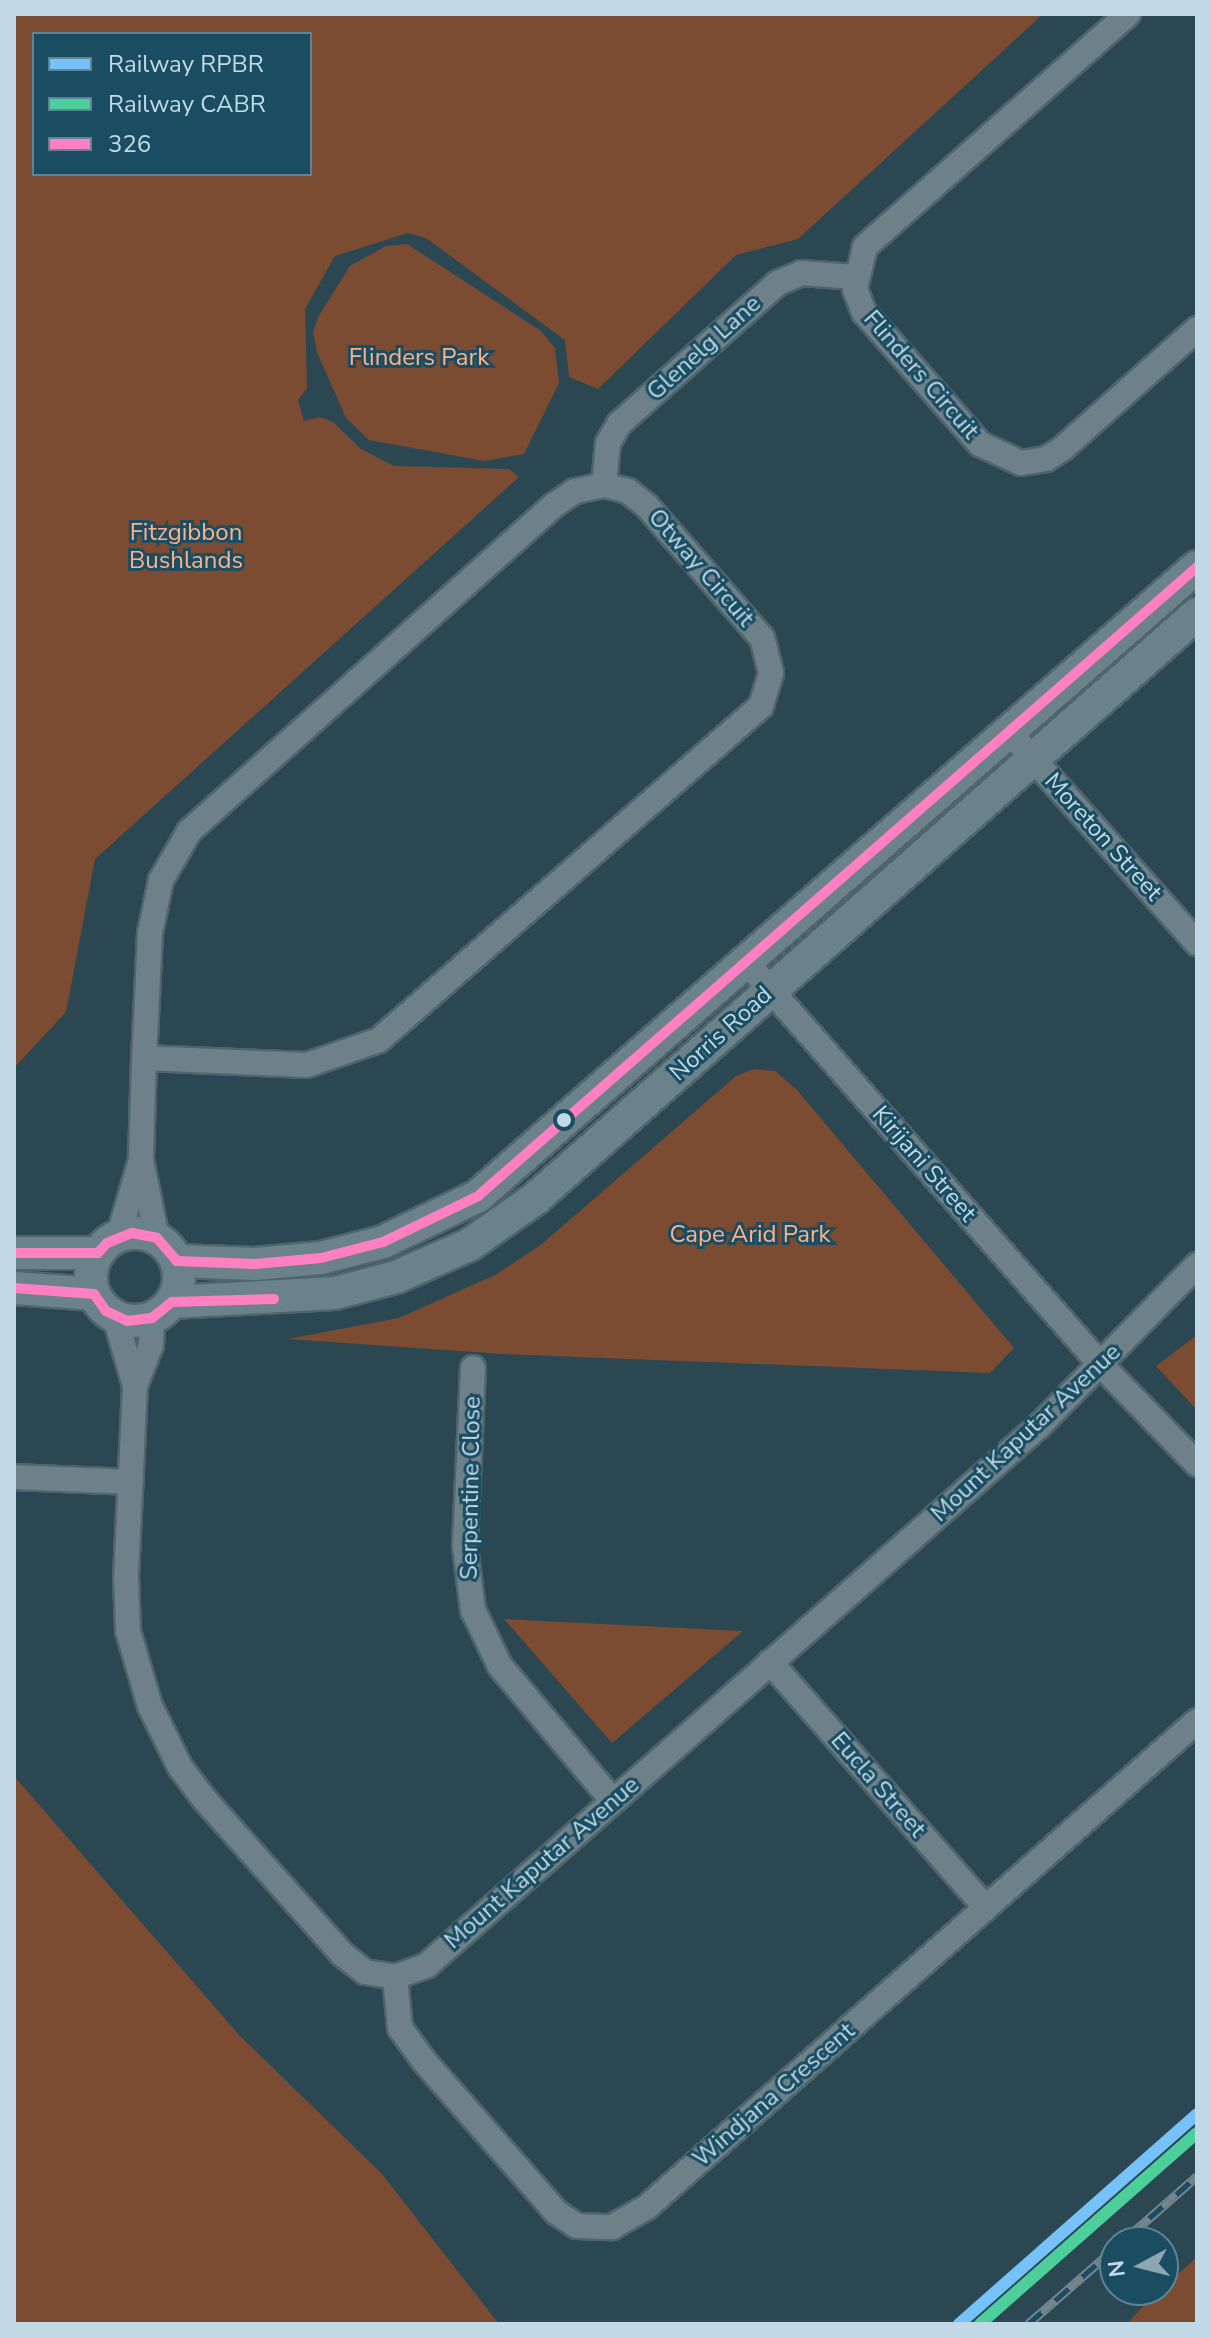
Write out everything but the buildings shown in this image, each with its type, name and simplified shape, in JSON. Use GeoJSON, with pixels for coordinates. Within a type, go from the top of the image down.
{"type":"FeatureCollection","features":[{"type":"Feature","properties":{"kind":"main road","name":"Norris Road"},"geometry":{"type":"LineString","coordinates":[[167,1250],[255,1264],[321,1258],[383,1242],[429,1223],[478,1196],[1197,567]]}},
{"type":"Feature","properties":{"kind":"main road","name":"Norris Road"},"geometry":{"type":"LineString","coordinates":[[162,1310],[335,1293],[396,1277],[469,1245],[536,1198],[1197,614]]}},
{"type":"Feature","properties":{"kind":"main road"},"geometry":{"type":"LineString","coordinates":[[104,1305],[91,1280],[109,1244]]}},
{"type":"Feature","properties":{"kind":"main road"},"geometry":{"type":"LineString","coordinates":[[14,1253],[109,1244],[167,1250],[180,1275],[162,1310],[104,1305],[14,1288]]}},
{"type":"Feature","properties":{"kind":"street"},"geometry":{"type":"LineString","coordinates":[[855,277],[871,241],[1128,14]]}},
{"type":"Feature","properties":{"kind":"street","name":"Glenelg Lane"},"geometry":{"type":"LineString","coordinates":[[604,485],[608,443],[619,424],[778,283],[801,273],[855,277]]}},
{"type":"Feature","properties":{"kind":"street","name":"Flinders Circuit"},"geometry":{"type":"LineString","coordinates":[[855,277],[864,312],[970,433],[994,454],[1021,463],[1046,459],[1062,449],[1197,329]]}},
{"type":"Feature","properties":{"kind":"street"},"geometry":{"type":"LineString","coordinates":[[167,1250],[141,1160],[152,906],[161,880],[190,830],[553,506],[575,491],[604,485]]}},
{"type":"Feature","properties":{"kind":"street","name":"Otway Circuit"},"geometry":{"type":"LineString","coordinates":[[144,1058],[307,1065],[379,1040],[761,706],[771,673],[762,638],[647,506],[628,491],[604,485]]}},
{"type":"Feature","properties":{"kind":"street","name":"Moreton Street"},"geometry":{"type":"LineString","coordinates":[[1009,732],[1197,943]]}},
{"type":"Feature","properties":{"kind":"street","name":"Kirijani Street"},"geometry":{"type":"LineString","coordinates":[[747,963],[1101,1365]]}},
{"type":"Feature","properties":{"kind":"street"},"geometry":{"type":"LineString","coordinates":[[109,1244],[141,1160]]}},
{"type":"Feature","properties":{"kind":"street","name":"Mount Kaputar Avenue"},"geometry":{"type":"LineString","coordinates":[[395,1977],[426,1966],[770,1662],[1101,1365],[1197,1265]]}},
{"type":"Feature","properties":{"kind":"street"},"geometry":{"type":"LineString","coordinates":[[104,1305],[135,1386]]}},
{"type":"Feature","properties":{"kind":"street"},"geometry":{"type":"LineString","coordinates":[[162,1310],[135,1386],[128,1631],[139,1677],[161,1733],[205,1800],[342,1954],[365,1972],[395,1977]]}},
{"type":"Feature","properties":{"kind":"street"},"geometry":{"type":"LineString","coordinates":[[1101,1365],[1197,1464]]}},
{"type":"Feature","properties":{"kind":"street","name":"Serpentine Close"},"geometry":{"type":"LineString","coordinates":[[473,1368],[465,1547],[473,1610],[500,1666],[613,1801]]}},
{"type":"Feature","properties":{"kind":"street"},"geometry":{"type":"LineString","coordinates":[[14,1477],[131,1482]]}},
{"type":"Feature","properties":{"kind":"street","name":"Eucla Street"},"geometry":{"type":"LineString","coordinates":[[770,1662],[986,1908]]}},
{"type":"Feature","properties":{"kind":"street","name":"Windjana Crescent"},"geometry":{"type":"LineString","coordinates":[[395,1977],[397,2014],[406,2040],[556,2212],[577,2226],[598,2229],[628,2221],[1197,1721]]}},
{"type":"Feature","properties":{"kind":"green space","name":"Fitzgibbon Bushlands"},"geometry":{"type":"Polygon","coordinates":[[[14,14],[1043,14],[798,239],[736,255],[598,389],[569,377],[565,340],[426,238],[408,233],[335,256],[305,309],[307,388],[298,400],[304,421],[320,417],[333,422],[361,449],[394,466],[509,469],[519,477],[95,859],[66,1012],[14,1068],[14,14]]]}},
{"type":"Feature","properties":{"kind":"green space","name":"Flinders Park"},"geometry":{"type":"Polygon","coordinates":[[[407,244],[541,331],[555,348],[559,383],[524,454],[484,461],[369,440],[346,418],[317,352],[313,333],[318,317],[350,266],[386,246],[407,244]]]}},
{"type":"Feature","properties":{"kind":"green space","name":"Cape Arid Park"},"geometry":{"type":"Polygon","coordinates":[[[754,1069],[775,1071],[797,1090],[1014,1348],[990,1373],[503,1354],[288,1339],[399,1318],[497,1274],[542,1244],[736,1076],[754,1069]]]}},
{"type":"Feature","properties":{"kind":"green space"},"geometry":{"type":"Polygon","coordinates":[[[1197,1335],[1197,1410],[1156,1366],[1197,1335]]]}},
{"type":"Feature","properties":{"kind":"green space"},"geometry":{"type":"Polygon","coordinates":[[[504,1619],[743,1631],[612,1743],[504,1619]]]}},
{"type":"Feature","properties":{"kind":"green space"},"geometry":{"type":"Polygon","coordinates":[[[14,1776],[240,2036],[382,2174],[499,2324],[14,2324],[14,1776]]]}},
{"type":"Feature","properties":{"kind":"green space"},"geometry":{"type":"Polygon","coordinates":[[[1197,2257],[1197,2324],[1127,2324],[1144,2306],[1179,2306],[1179,2273],[1197,2257]]]}},
{"type":"Feature","properties":{"kind":"railway"},"geometry":{"type":"LineString","coordinates":[[1140,2226],[1197,2176]]}},
{"type":"Feature","properties":{"kind":"railway"},"geometry":{"type":"LineString","coordinates":[[1028,2324],[1099,2262]]}},
{"type":"Feature","properties":{"kind":"rail line","name":"RPBR"},"geometry":{"type":"LineString","coordinates":[[959,2324],[1197,2114]]}},
{"type":"Feature","properties":{"kind":"rail line","name":"CABR"},"geometry":{"type":"LineString","coordinates":[[980,2324],[1197,2133]]}},
{"type":"Feature","properties":{"kind":"transit line","name":"326"},"geometry":{"type":"LineString","coordinates":[[14,1253],[98,1253],[107,1243],[132,1233],[157,1238],[177,1261],[255,1264],[321,1258],[383,1242],[478,1196],[1197,567]]}},
{"type":"Feature","properties":{"kind":"transit line","name":"326"},"geometry":{"type":"LineString","coordinates":[[14,1288],[94,1294],[106,1311],[127,1321],[152,1318],[172,1302],[274,1299]]}}]}
